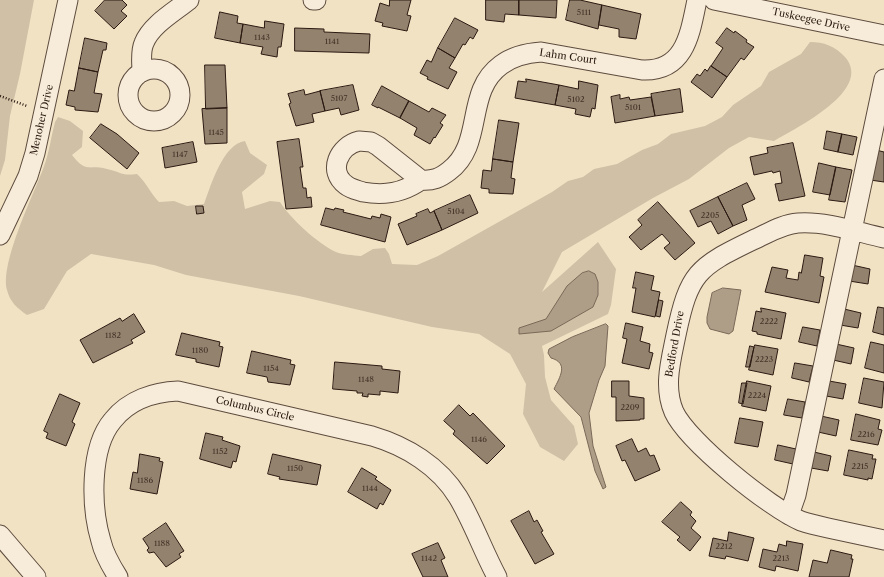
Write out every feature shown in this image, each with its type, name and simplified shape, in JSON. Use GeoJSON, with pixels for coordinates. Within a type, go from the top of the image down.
{"type":"FeatureCollection","features":[{"type":"Feature","properties":{"kind":"street","name":"Menoher Drive"},"geometry":{"type":"LineString","coordinates":[[0,235],[28,176],[35,153],[68,0]]}},
{"type":"Feature","properties":{"kind":"street"},"geometry":{"type":"LineString","coordinates":[[142,72],[143,44],[147,37],[153,29],[189,0]]}},
{"type":"Feature","properties":{"kind":"street","name":"Lahm Court"},"geometry":{"type":"LineString","coordinates":[[421,180],[433,181],[460,162],[468,149],[482,88],[491,73],[502,64],[513,57],[528,53],[541,52],[642,70],[664,68],[675,60],[683,49],[690,35],[697,0]]}},
{"type":"Feature","properties":{"kind":"street","name":"Tuskeegee Drive"},"geometry":{"type":"LineString","coordinates":[[714,0],[884,35]]}},
{"type":"Feature","properties":{"kind":"street"},"geometry":{"type":"LineString","coordinates":[[789,516],[796,495],[884,79]]}},
{"type":"Feature","properties":{"kind":"street","name":"Bedford Drive"},"geometry":{"type":"LineString","coordinates":[[884,238],[814,224],[797,223],[780,227],[718,257],[709,263],[690,285],[683,301],[668,376],[674,411],[683,426],[692,437],[751,488],[789,516],[803,522],[884,540]]}},
{"type":"Feature","properties":{"kind":"street","name":"Columbus Circle"},"geometry":{"type":"LineString","coordinates":[[118,577],[101,542],[95,504],[95,474],[103,437],[112,420],[132,404],[160,392],[178,391],[372,436],[390,441],[410,451],[443,478],[457,496],[497,577]]}},
{"type":"Feature","properties":{"kind":"street"},"geometry":{"type":"LineString","coordinates":[[0,535],[36,577]]}},
{"type":"Feature","properties":{"kind":"path"},"geometry":{"type":"LineString","coordinates":[[0,96],[27,106]]}},
{"type":"Feature","properties":{"kind":"shaded area"},"geometry":{"type":"Polygon","coordinates":[[[0,0],[34,0],[20,74],[10,116],[5,160],[0,176],[0,0]]]}},
{"type":"Feature","properties":{"kind":"shaded area"},"geometry":{"type":"Polygon","coordinates":[[[810,42],[825,44],[833,47],[845,57],[851,70],[849,82],[841,95],[829,106],[814,117],[774,141],[749,137],[729,148],[689,179],[653,198],[562,252],[542,292],[598,242],[616,269],[611,305],[608,314],[542,346],[545,377],[551,400],[574,426],[578,444],[564,461],[540,447],[523,414],[526,384],[510,354],[479,334],[432,327],[299,296],[186,275],[154,265],[91,254],[67,271],[44,309],[27,315],[14,304],[8,294],[6,278],[8,264],[25,212],[45,163],[55,122],[58,117],[70,121],[83,131],[82,147],[72,155],[81,164],[88,167],[107,169],[124,174],[137,174],[159,202],[174,201],[187,206],[204,204],[214,177],[224,157],[230,149],[245,141],[250,153],[267,165],[264,174],[242,192],[245,209],[270,201],[280,202],[305,230],[321,243],[336,252],[361,256],[373,249],[385,248],[389,254],[392,264],[417,265],[438,256],[552,192],[568,181],[583,177],[594,169],[617,164],[642,150],[658,144],[671,134],[705,126],[722,117],[733,105],[761,86],[769,72],[801,54],[810,42]]]}},
{"type":"Feature","properties":{"kind":"shaded area"},"geometry":{"type":"Polygon","coordinates":[[[589,271],[595,274],[598,282],[598,295],[593,307],[551,331],[519,334],[519,328],[546,319],[567,286],[582,273],[589,271]]]}},
{"type":"Feature","properties":{"kind":"shaded area"},"geometry":{"type":"Polygon","coordinates":[[[723,288],[741,290],[733,331],[729,334],[710,329],[707,323],[712,293],[723,288]]]}},
{"type":"Feature","properties":{"kind":"shaded area"},"geometry":{"type":"Polygon","coordinates":[[[606,324],[608,326],[605,366],[589,413],[593,446],[606,487],[603,489],[595,471],[581,417],[554,389],[562,371],[560,363],[551,358],[548,353],[549,349],[572,337],[606,324]]]}},
{"type":"Feature","properties":{"kind":"building"},"geometry":{"type":"Polygon","coordinates":[[[105,0],[122,0],[127,5],[121,11],[127,16],[114,29],[95,11],[105,0]]]}},
{"type":"Feature","properties":{"kind":"building"},"geometry":{"type":"Polygon","coordinates":[[[390,0],[411,0],[407,15],[411,16],[407,31],[382,26],[383,23],[375,21],[380,3],[389,6],[390,0]]]}},
{"type":"Feature","properties":{"kind":"building"},"geometry":{"type":"Polygon","coordinates":[[[486,0],[519,0],[519,15],[505,14],[504,22],[486,20],[486,0]]]}},
{"type":"Feature","properties":{"kind":"building"},"geometry":{"type":"Polygon","coordinates":[[[519,0],[557,0],[556,18],[519,15],[519,0]]]}},
{"type":"Feature","properties":{"kind":"building"},"geometry":{"type":"Polygon","coordinates":[[[570,0],[580,0],[602,5],[598,29],[566,20],[570,0]]]}},
{"type":"Feature","properties":{"kind":"building"},"geometry":{"type":"Polygon","coordinates":[[[602,5],[641,14],[636,39],[619,37],[619,29],[599,25],[602,5]]]}},
{"type":"Feature","properties":{"kind":"building"},"geometry":{"type":"Polygon","coordinates":[[[220,12],[238,16],[237,23],[243,24],[240,43],[215,38],[220,12]]]}},
{"type":"Feature","properties":{"kind":"building"},"geometry":{"type":"Polygon","coordinates":[[[455,18],[478,30],[473,39],[470,37],[465,45],[463,44],[455,58],[438,48],[455,18]]]}},
{"type":"Feature","properties":{"kind":"building"},"geometry":{"type":"Polygon","coordinates":[[[265,21],[284,24],[281,47],[278,47],[277,57],[261,54],[263,47],[240,43],[243,24],[264,28],[265,21]]]}},
{"type":"Feature","properties":{"kind":"building"},"geometry":{"type":"Polygon","coordinates":[[[295,28],[324,29],[324,32],[370,34],[369,53],[295,51],[295,28]]]}},
{"type":"Feature","properties":{"kind":"building"},"geometry":{"type":"Polygon","coordinates":[[[727,28],[734,33],[735,31],[747,40],[746,42],[754,47],[744,60],[741,58],[727,77],[711,66],[723,48],[716,43],[727,28]]]}},
{"type":"Feature","properties":{"kind":"building"},"geometry":{"type":"Polygon","coordinates":[[[85,38],[107,43],[106,50],[103,50],[98,72],[79,68],[85,38]]]}},
{"type":"Feature","properties":{"kind":"building"},"geometry":{"type":"Polygon","coordinates":[[[438,48],[455,58],[449,68],[457,72],[448,89],[427,79],[428,77],[420,73],[427,60],[431,62],[438,48]]]}},
{"type":"Feature","properties":{"kind":"building"},"geometry":{"type":"Polygon","coordinates":[[[205,65],[225,65],[227,108],[206,109],[205,65]]]}},
{"type":"Feature","properties":{"kind":"building"},"geometry":{"type":"Polygon","coordinates":[[[711,66],[727,77],[712,98],[691,82],[697,74],[700,76],[705,69],[707,71],[711,66]]]}},
{"type":"Feature","properties":{"kind":"building"},"geometry":{"type":"Polygon","coordinates":[[[79,68],[98,72],[94,93],[102,94],[98,112],[75,110],[75,107],[66,105],[69,90],[74,91],[79,68]]]}},
{"type":"Feature","properties":{"kind":"building"},"geometry":{"type":"Polygon","coordinates":[[[526,79],[559,85],[555,105],[515,98],[518,81],[526,82],[526,79]]]}},
{"type":"Feature","properties":{"kind":"building"},"geometry":{"type":"Polygon","coordinates":[[[579,81],[598,85],[595,109],[592,108],[590,117],[575,114],[576,109],[555,105],[559,85],[578,89],[579,81]]]}},
{"type":"Feature","properties":{"kind":"building"},"geometry":{"type":"Polygon","coordinates":[[[353,85],[359,110],[341,115],[339,108],[325,111],[320,91],[353,85]]]}},
{"type":"Feature","properties":{"kind":"building"},"geometry":{"type":"Polygon","coordinates":[[[382,86],[409,101],[400,118],[372,105],[382,86]]]}},
{"type":"Feature","properties":{"kind":"building"},"geometry":{"type":"Polygon","coordinates":[[[680,89],[683,112],[655,116],[651,94],[680,89]]]}},
{"type":"Feature","properties":{"kind":"building"},"geometry":{"type":"Polygon","coordinates":[[[304,90],[305,95],[320,91],[325,111],[312,114],[314,122],[296,126],[289,104],[291,103],[288,94],[304,90]]]}},
{"type":"Feature","properties":{"kind":"building"},"geometry":{"type":"Polygon","coordinates":[[[620,95],[620,99],[629,97],[630,100],[651,97],[655,116],[615,123],[611,97],[620,95]]]}},
{"type":"Feature","properties":{"kind":"building"},"geometry":{"type":"Polygon","coordinates":[[[409,101],[429,112],[432,108],[446,115],[440,123],[443,125],[430,144],[414,135],[417,128],[400,118],[409,101]]]}},
{"type":"Feature","properties":{"kind":"building"},"geometry":{"type":"Polygon","coordinates":[[[227,108],[227,143],[205,144],[202,109],[227,108]]]}},
{"type":"Feature","properties":{"kind":"building"},"geometry":{"type":"Polygon","coordinates":[[[499,120],[519,123],[513,162],[493,159],[499,120]]]}},
{"type":"Feature","properties":{"kind":"building"},"geometry":{"type":"Polygon","coordinates":[[[101,124],[117,134],[139,153],[127,169],[90,138],[101,124]]]}},
{"type":"Feature","properties":{"kind":"building"},"geometry":{"type":"Polygon","coordinates":[[[827,131],[842,134],[838,152],[824,149],[827,131]]]}},
{"type":"Feature","properties":{"kind":"building"},"geometry":{"type":"Polygon","coordinates":[[[842,134],[857,137],[853,155],[838,152],[842,134]]]}},
{"type":"Feature","properties":{"kind":"building"},"geometry":{"type":"Polygon","coordinates":[[[299,139],[303,167],[300,167],[303,188],[306,188],[307,198],[311,197],[312,207],[286,209],[277,142],[299,139]]]}},
{"type":"Feature","properties":{"kind":"building"},"geometry":{"type":"Polygon","coordinates":[[[193,142],[197,162],[165,168],[162,148],[193,142]]]}},
{"type":"Feature","properties":{"kind":"building"},"geometry":{"type":"Polygon","coordinates":[[[793,143],[805,196],[779,201],[775,184],[782,183],[780,171],[773,173],[772,171],[754,175],[750,157],[768,153],[767,148],[793,143]]]}},
{"type":"Feature","properties":{"kind":"building"},"geometry":{"type":"Polygon","coordinates":[[[876,150],[884,152],[884,182],[870,180],[876,150]]]}},
{"type":"Feature","properties":{"kind":"building"},"geometry":{"type":"Polygon","coordinates":[[[493,159],[513,162],[511,178],[515,179],[513,194],[489,193],[489,189],[481,188],[483,170],[491,171],[493,159]]]}},
{"type":"Feature","properties":{"kind":"building"},"geometry":{"type":"Polygon","coordinates":[[[819,163],[836,167],[830,195],[813,192],[819,163]]]}},
{"type":"Feature","properties":{"kind":"building"},"geometry":{"type":"Polygon","coordinates":[[[836,167],[852,170],[845,202],[829,200],[836,167]]]}},
{"type":"Feature","properties":{"kind":"building"},"geometry":{"type":"Polygon","coordinates":[[[747,183],[755,199],[742,205],[747,220],[733,226],[718,197],[747,183]]]}},
{"type":"Feature","properties":{"kind":"building"},"geometry":{"type":"Polygon","coordinates":[[[470,195],[478,213],[442,230],[434,211],[470,195]]]}},
{"type":"Feature","properties":{"kind":"building"},"geometry":{"type":"Polygon","coordinates":[[[718,197],[733,226],[718,234],[711,221],[698,227],[690,211],[718,197]]]}},
{"type":"Feature","properties":{"kind":"building"},"geometry":{"type":"Polygon","coordinates":[[[658,202],[695,243],[675,260],[664,248],[670,243],[662,234],[641,250],[629,237],[642,225],[638,220],[658,202]]]}},
{"type":"Feature","properties":{"kind":"building"},"geometry":{"type":"Polygon","coordinates":[[[196,206],[203,206],[204,213],[197,214],[196,206]]]}},
{"type":"Feature","properties":{"kind":"building"},"geometry":{"type":"Polygon","coordinates":[[[326,208],[344,210],[343,212],[371,219],[372,216],[380,218],[381,214],[391,217],[385,242],[321,225],[326,208]]]}},
{"type":"Feature","properties":{"kind":"building"},"geometry":{"type":"Polygon","coordinates":[[[428,209],[430,213],[434,211],[442,230],[407,245],[398,224],[417,216],[416,214],[428,209]]]}},
{"type":"Feature","properties":{"kind":"building"},"geometry":{"type":"Polygon","coordinates":[[[805,255],[823,258],[820,276],[824,277],[819,303],[765,292],[772,267],[788,270],[786,278],[798,280],[805,255]]]}},
{"type":"Feature","properties":{"kind":"building"},"geometry":{"type":"Polygon","coordinates":[[[852,265],[870,269],[868,284],[849,281],[852,265]]]}},
{"type":"Feature","properties":{"kind":"building"},"geometry":{"type":"Polygon","coordinates":[[[636,272],[654,276],[651,290],[660,292],[655,317],[632,312],[636,288],[633,288],[636,272]]]}},
{"type":"Feature","properties":{"kind":"building"},"geometry":{"type":"Polygon","coordinates":[[[659,300],[663,301],[660,317],[656,316],[659,300]]]}},
{"type":"Feature","properties":{"kind":"building"},"geometry":{"type":"Polygon","coordinates":[[[878,307],[884,308],[884,335],[873,332],[878,307]]]}},
{"type":"Feature","properties":{"kind":"building"},"geometry":{"type":"Polygon","coordinates":[[[761,308],[786,313],[781,339],[757,334],[757,332],[752,331],[756,311],[761,312],[761,308]]]}},
{"type":"Feature","properties":{"kind":"building"},"geometry":{"type":"Polygon","coordinates":[[[844,309],[861,313],[858,328],[840,325],[844,309]]]}},
{"type":"Feature","properties":{"kind":"building"},"geometry":{"type":"Polygon","coordinates":[[[134,314],[145,332],[131,340],[133,343],[93,363],[80,340],[120,318],[122,321],[134,314]]]}},
{"type":"Feature","properties":{"kind":"building"},"geometry":{"type":"Polygon","coordinates":[[[626,323],[643,327],[640,341],[650,344],[649,352],[653,353],[649,369],[622,363],[627,339],[623,338],[626,323]]]}},
{"type":"Feature","properties":{"kind":"building"},"geometry":{"type":"Polygon","coordinates":[[[803,327],[820,330],[817,346],[799,342],[803,327]]]}},
{"type":"Feature","properties":{"kind":"building"},"geometry":{"type":"Polygon","coordinates":[[[182,333],[220,342],[219,346],[223,347],[219,367],[196,362],[196,359],[176,355],[182,333]]]}},
{"type":"Feature","properties":{"kind":"building"},"geometry":{"type":"Polygon","coordinates":[[[871,342],[884,345],[884,373],[865,368],[871,342]]]}},
{"type":"Feature","properties":{"kind":"building"},"geometry":{"type":"Polygon","coordinates":[[[836,344],[854,348],[851,364],[833,360],[836,344]]]}},
{"type":"Feature","properties":{"kind":"building"},"geometry":{"type":"Polygon","coordinates":[[[755,345],[778,349],[773,375],[749,370],[755,345]]]}},
{"type":"Feature","properties":{"kind":"building"},"geometry":{"type":"Polygon","coordinates":[[[750,346],[754,347],[750,367],[746,367],[750,346]]]}},
{"type":"Feature","properties":{"kind":"building"},"geometry":{"type":"Polygon","coordinates":[[[252,351],[291,360],[290,364],[295,365],[290,385],[268,382],[267,377],[247,373],[252,351]]]}},
{"type":"Feature","properties":{"kind":"building"},"geometry":{"type":"Polygon","coordinates":[[[335,362],[382,366],[382,369],[400,371],[398,393],[380,391],[380,395],[368,394],[368,397],[362,396],[363,393],[357,393],[357,391],[333,389],[335,362]]]}},
{"type":"Feature","properties":{"kind":"building"},"geometry":{"type":"Polygon","coordinates":[[[795,363],[813,366],[809,382],[792,378],[795,363]]]}},
{"type":"Feature","properties":{"kind":"building"},"geometry":{"type":"Polygon","coordinates":[[[864,378],[884,382],[882,408],[859,403],[864,378]]]}},
{"type":"Feature","properties":{"kind":"building"},"geometry":{"type":"Polygon","coordinates":[[[612,381],[629,381],[629,396],[644,398],[644,419],[616,421],[616,397],[612,397],[612,381]]]}},
{"type":"Feature","properties":{"kind":"building"},"geometry":{"type":"Polygon","coordinates":[[[747,381],[771,386],[766,411],[742,406],[747,381]]]}},
{"type":"Feature","properties":{"kind":"building"},"geometry":{"type":"Polygon","coordinates":[[[829,381],[846,384],[843,399],[826,396],[829,381]]]}},
{"type":"Feature","properties":{"kind":"building"},"geometry":{"type":"Polygon","coordinates":[[[742,383],[747,383],[743,404],[739,403],[742,383]]]}},
{"type":"Feature","properties":{"kind":"building"},"geometry":{"type":"Polygon","coordinates":[[[60,394],[80,403],[72,422],[75,424],[66,446],[46,438],[48,433],[44,431],[60,394]]]}},
{"type":"Feature","properties":{"kind":"building"},"geometry":{"type":"Polygon","coordinates":[[[788,399],[805,402],[802,418],[784,415],[788,399]]]}},
{"type":"Feature","properties":{"kind":"building"},"geometry":{"type":"Polygon","coordinates":[[[459,405],[470,416],[473,413],[505,446],[487,464],[453,434],[455,431],[444,421],[459,405]]]}},
{"type":"Feature","properties":{"kind":"building"},"geometry":{"type":"Polygon","coordinates":[[[856,414],[880,420],[878,429],[882,430],[878,445],[851,440],[856,414]]]}},
{"type":"Feature","properties":{"kind":"building"},"geometry":{"type":"Polygon","coordinates":[[[821,416],[839,420],[836,436],[818,432],[821,416]]]}},
{"type":"Feature","properties":{"kind":"building"},"geometry":{"type":"Polygon","coordinates":[[[740,418],[763,422],[758,447],[735,443],[740,418]]]}},
{"type":"Feature","properties":{"kind":"building"},"geometry":{"type":"Polygon","coordinates":[[[206,433],[223,437],[222,440],[240,446],[236,462],[233,461],[231,468],[200,459],[206,433]]]}},
{"type":"Feature","properties":{"kind":"building"},"geometry":{"type":"Polygon","coordinates":[[[632,439],[638,452],[646,448],[650,456],[654,455],[660,470],[635,481],[625,460],[622,461],[616,446],[632,439]]]}},
{"type":"Feature","properties":{"kind":"building"},"geometry":{"type":"Polygon","coordinates":[[[778,445],[796,449],[793,464],[775,460],[778,445]]]}},
{"type":"Feature","properties":{"kind":"building"},"geometry":{"type":"Polygon","coordinates":[[[849,450],[873,455],[872,459],[876,459],[872,479],[868,478],[868,480],[844,475],[849,450]]]}},
{"type":"Feature","properties":{"kind":"building"},"geometry":{"type":"Polygon","coordinates":[[[814,452],[831,456],[828,471],[811,468],[814,452]]]}},
{"type":"Feature","properties":{"kind":"building"},"geometry":{"type":"Polygon","coordinates":[[[140,454],[160,458],[159,461],[163,462],[157,494],[130,489],[133,472],[137,473],[140,454]]]}},
{"type":"Feature","properties":{"kind":"building"},"geometry":{"type":"Polygon","coordinates":[[[273,454],[321,465],[317,485],[279,479],[280,477],[268,474],[273,454]]]}},
{"type":"Feature","properties":{"kind":"building"},"geometry":{"type":"Polygon","coordinates":[[[362,468],[377,477],[375,479],[391,490],[383,505],[380,503],[377,509],[348,492],[362,468]]]}},
{"type":"Feature","properties":{"kind":"building"},"geometry":{"type":"Polygon","coordinates":[[[681,502],[692,512],[690,515],[696,521],[691,528],[701,537],[690,551],[677,540],[680,537],[662,522],[681,502]]]}},
{"type":"Feature","properties":{"kind":"building"},"geometry":{"type":"Polygon","coordinates":[[[529,511],[534,522],[537,520],[543,531],[541,532],[554,554],[535,564],[511,521],[529,511]]]}},
{"type":"Feature","properties":{"kind":"building"},"geometry":{"type":"Polygon","coordinates":[[[166,523],[184,551],[179,554],[181,557],[166,567],[154,552],[149,553],[147,550],[149,548],[143,539],[166,523]]]}},
{"type":"Feature","properties":{"kind":"building"},"geometry":{"type":"Polygon","coordinates":[[[729,532],[754,538],[748,561],[726,556],[725,559],[709,556],[713,538],[727,541],[729,532]]]}},
{"type":"Feature","properties":{"kind":"building"},"geometry":{"type":"Polygon","coordinates":[[[787,541],[803,544],[798,571],[776,566],[775,571],[759,567],[763,549],[777,552],[779,544],[786,546],[787,541]]]}},
{"type":"Feature","properties":{"kind":"building"},"geometry":{"type":"Polygon","coordinates":[[[438,543],[445,558],[441,560],[448,577],[423,577],[412,554],[438,543]]]}},
{"type":"Feature","properties":{"kind":"building"},"geometry":{"type":"Polygon","coordinates":[[[831,550],[852,555],[851,559],[853,559],[849,577],[809,577],[813,560],[827,563],[831,550]]]}}]}
